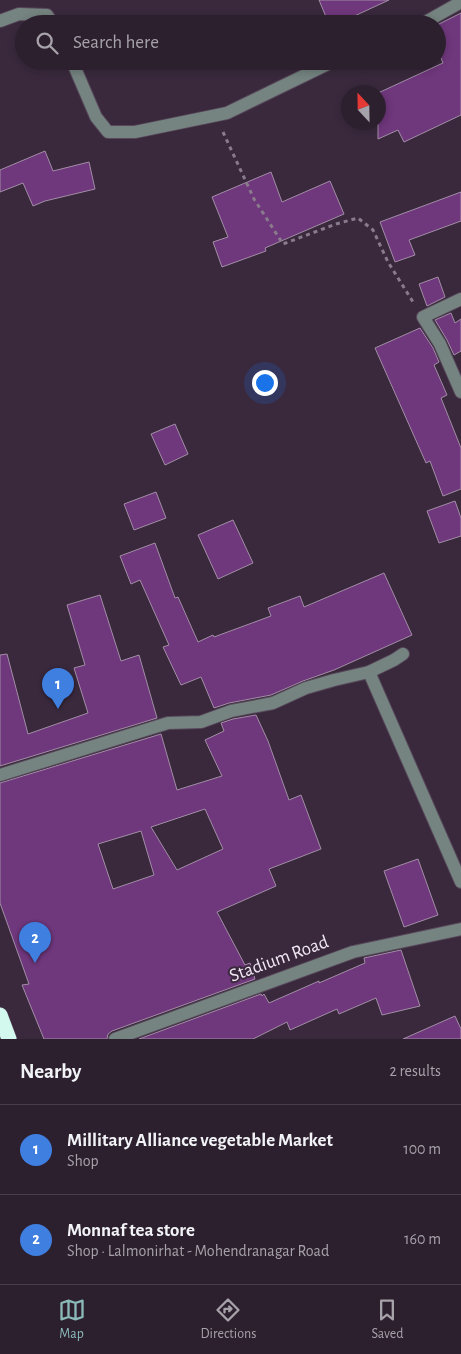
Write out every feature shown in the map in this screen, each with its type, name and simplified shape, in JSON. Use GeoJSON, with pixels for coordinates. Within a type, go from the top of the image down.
{"type":"FeatureCollection","features":[{"type":"Feature","properties":{"kind":"highway"},"geometry":{"type":"LineString","coordinates":[[0,1015],[9,1039]]}},
{"type":"Feature","properties":{"kind":"street"},"geometry":{"type":"LineString","coordinates":[[438,15],[461,2]]}},
{"type":"Feature","properties":{"kind":"street"},"geometry":{"type":"LineString","coordinates":[[0,21],[15,15]]}},
{"type":"Feature","properties":{"kind":"street"},"geometry":{"type":"LineString","coordinates":[[16,15],[47,15]]}},
{"type":"Feature","properties":{"kind":"street"},"geometry":{"type":"LineString","coordinates":[[76,70],[96,117],[108,132],[135,132],[227,113],[315,70]]}},
{"type":"Feature","properties":{"kind":"street"},"geometry":{"type":"LineString","coordinates":[[461,299],[423,317],[440,344],[461,392]]}},
{"type":"Feature","properties":{"kind":"street"},"geometry":{"type":"LineString","coordinates":[[0,775],[168,723],[201,722],[231,711],[273,703],[306,688],[369,672],[403,654]]}},
{"type":"Feature","properties":{"kind":"street"},"geometry":{"type":"LineString","coordinates":[[369,672],[461,882]]}},
{"type":"Feature","properties":{"kind":"street","name":"Stadium Road"},"geometry":{"type":"LineString","coordinates":[[115,1039],[353,952],[461,929]]}},
{"type":"Feature","properties":{"kind":"path"},"geometry":{"type":"LineString","coordinates":[[215,116],[254,199],[283,244],[336,224],[358,218],[373,230],[388,262],[423,317]]}},
{"type":"Feature","properties":{"kind":"building"},"geometry":{"type":"Polygon","coordinates":[[[319,0],[389,0],[356,15],[325,15],[319,0]]]}},
{"type":"Feature","properties":{"kind":"building"},"geometry":{"type":"Polygon","coordinates":[[[461,13],[461,115],[404,142],[398,130],[378,139],[378,130],[386,130],[386,89],[428,70],[446,70],[446,20],[461,13]]]}},
{"type":"Feature","properties":{"kind":"building"},"geometry":{"type":"Polygon","coordinates":[[[45,151],[53,171],[89,162],[95,189],[45,201],[33,206],[23,183],[0,192],[0,170],[45,151]]]}},
{"type":"Feature","properties":{"kind":"building"},"geometry":{"type":"Polygon","coordinates":[[[271,172],[282,202],[330,181],[344,214],[265,248],[266,251],[222,267],[213,242],[228,237],[212,197],[271,172]]]}},
{"type":"Feature","properties":{"kind":"building"},"geometry":{"type":"Polygon","coordinates":[[[461,192],[461,221],[409,240],[415,255],[395,262],[380,222],[461,192]]]}},
{"type":"Feature","properties":{"kind":"building"},"geometry":{"type":"Polygon","coordinates":[[[438,277],[445,297],[427,306],[419,284],[438,277]]]}},
{"type":"Feature","properties":{"kind":"building"},"geometry":{"type":"Polygon","coordinates":[[[451,313],[455,323],[461,319],[461,351],[454,355],[435,320],[451,313]]]}},
{"type":"Feature","properties":{"kind":"building"},"geometry":{"type":"Polygon","coordinates":[[[420,328],[433,348],[439,362],[434,365],[447,395],[441,398],[461,448],[461,489],[443,496],[430,461],[426,463],[375,348],[420,328]]]}},
{"type":"Feature","properties":{"kind":"building"},"geometry":{"type":"Polygon","coordinates":[[[175,424],[188,454],[165,465],[151,434],[175,424]]]}},
{"type":"Feature","properties":{"kind":"building"},"geometry":{"type":"Polygon","coordinates":[[[156,492],[166,518],[134,530],[124,504],[156,492]]]}},
{"type":"Feature","properties":{"kind":"building"},"geometry":{"type":"Polygon","coordinates":[[[455,501],[461,518],[461,536],[439,543],[427,511],[455,501]]]}},
{"type":"Feature","properties":{"kind":"building"},"geometry":{"type":"Polygon","coordinates":[[[233,520],[253,563],[218,579],[198,535],[233,520]]]}},
{"type":"Feature","properties":{"kind":"building"},"geometry":{"type":"Polygon","coordinates":[[[155,543],[175,598],[178,597],[198,642],[213,635],[214,637],[271,616],[268,608],[300,596],[304,607],[384,573],[412,635],[334,670],[271,695],[229,703],[214,708],[201,677],[181,685],[163,647],[169,645],[140,580],[131,584],[120,556],[155,543]]]}},
{"type":"Feature","properties":{"kind":"building"},"geometry":{"type":"Polygon","coordinates":[[[100,595],[121,661],[139,655],[157,718],[0,766],[0,655],[7,654],[28,734],[88,713],[74,668],[85,665],[67,605],[100,595]]]}},
{"type":"Feature","properties":{"kind":"building"},"geometry":{"type":"Polygon","coordinates":[[[256,715],[268,741],[289,800],[301,795],[321,849],[269,869],[276,886],[217,912],[245,965],[250,963],[255,979],[112,1031],[108,1034],[107,1039],[44,1039],[22,985],[29,984],[0,903],[0,783],[161,734],[177,790],[222,776],[205,740],[224,731],[221,723],[256,715]],[[205,809],[151,827],[177,870],[223,849],[205,809]],[[141,831],[98,844],[113,889],[154,875],[141,831]]]}},
{"type":"Feature","properties":{"kind":"building"},"geometry":{"type":"Polygon","coordinates":[[[418,859],[438,915],[404,927],[384,871],[418,859]]]}},
{"type":"Feature","properties":{"kind":"building"},"geometry":{"type":"Polygon","coordinates":[[[401,950],[420,1006],[382,1015],[376,998],[339,1014],[337,1009],[290,1030],[287,1022],[253,1039],[139,1039],[261,994],[262,996],[264,994],[269,1003],[365,963],[364,958],[401,950]]]}},
{"type":"Feature","properties":{"kind":"building"},"geometry":{"type":"Polygon","coordinates":[[[455,1016],[461,1029],[461,1039],[403,1039],[455,1016]]]}},
{"type":"Feature","properties":{"kind":"place","name":"Millitary Alliance vegetable Market"},"geometry":{"type":"Point","coordinates":[58,709]}},
{"type":"Feature","properties":{"kind":"place","name":"Monnaf tea store"},"geometry":{"type":"Point","coordinates":[35,963]}}]}
